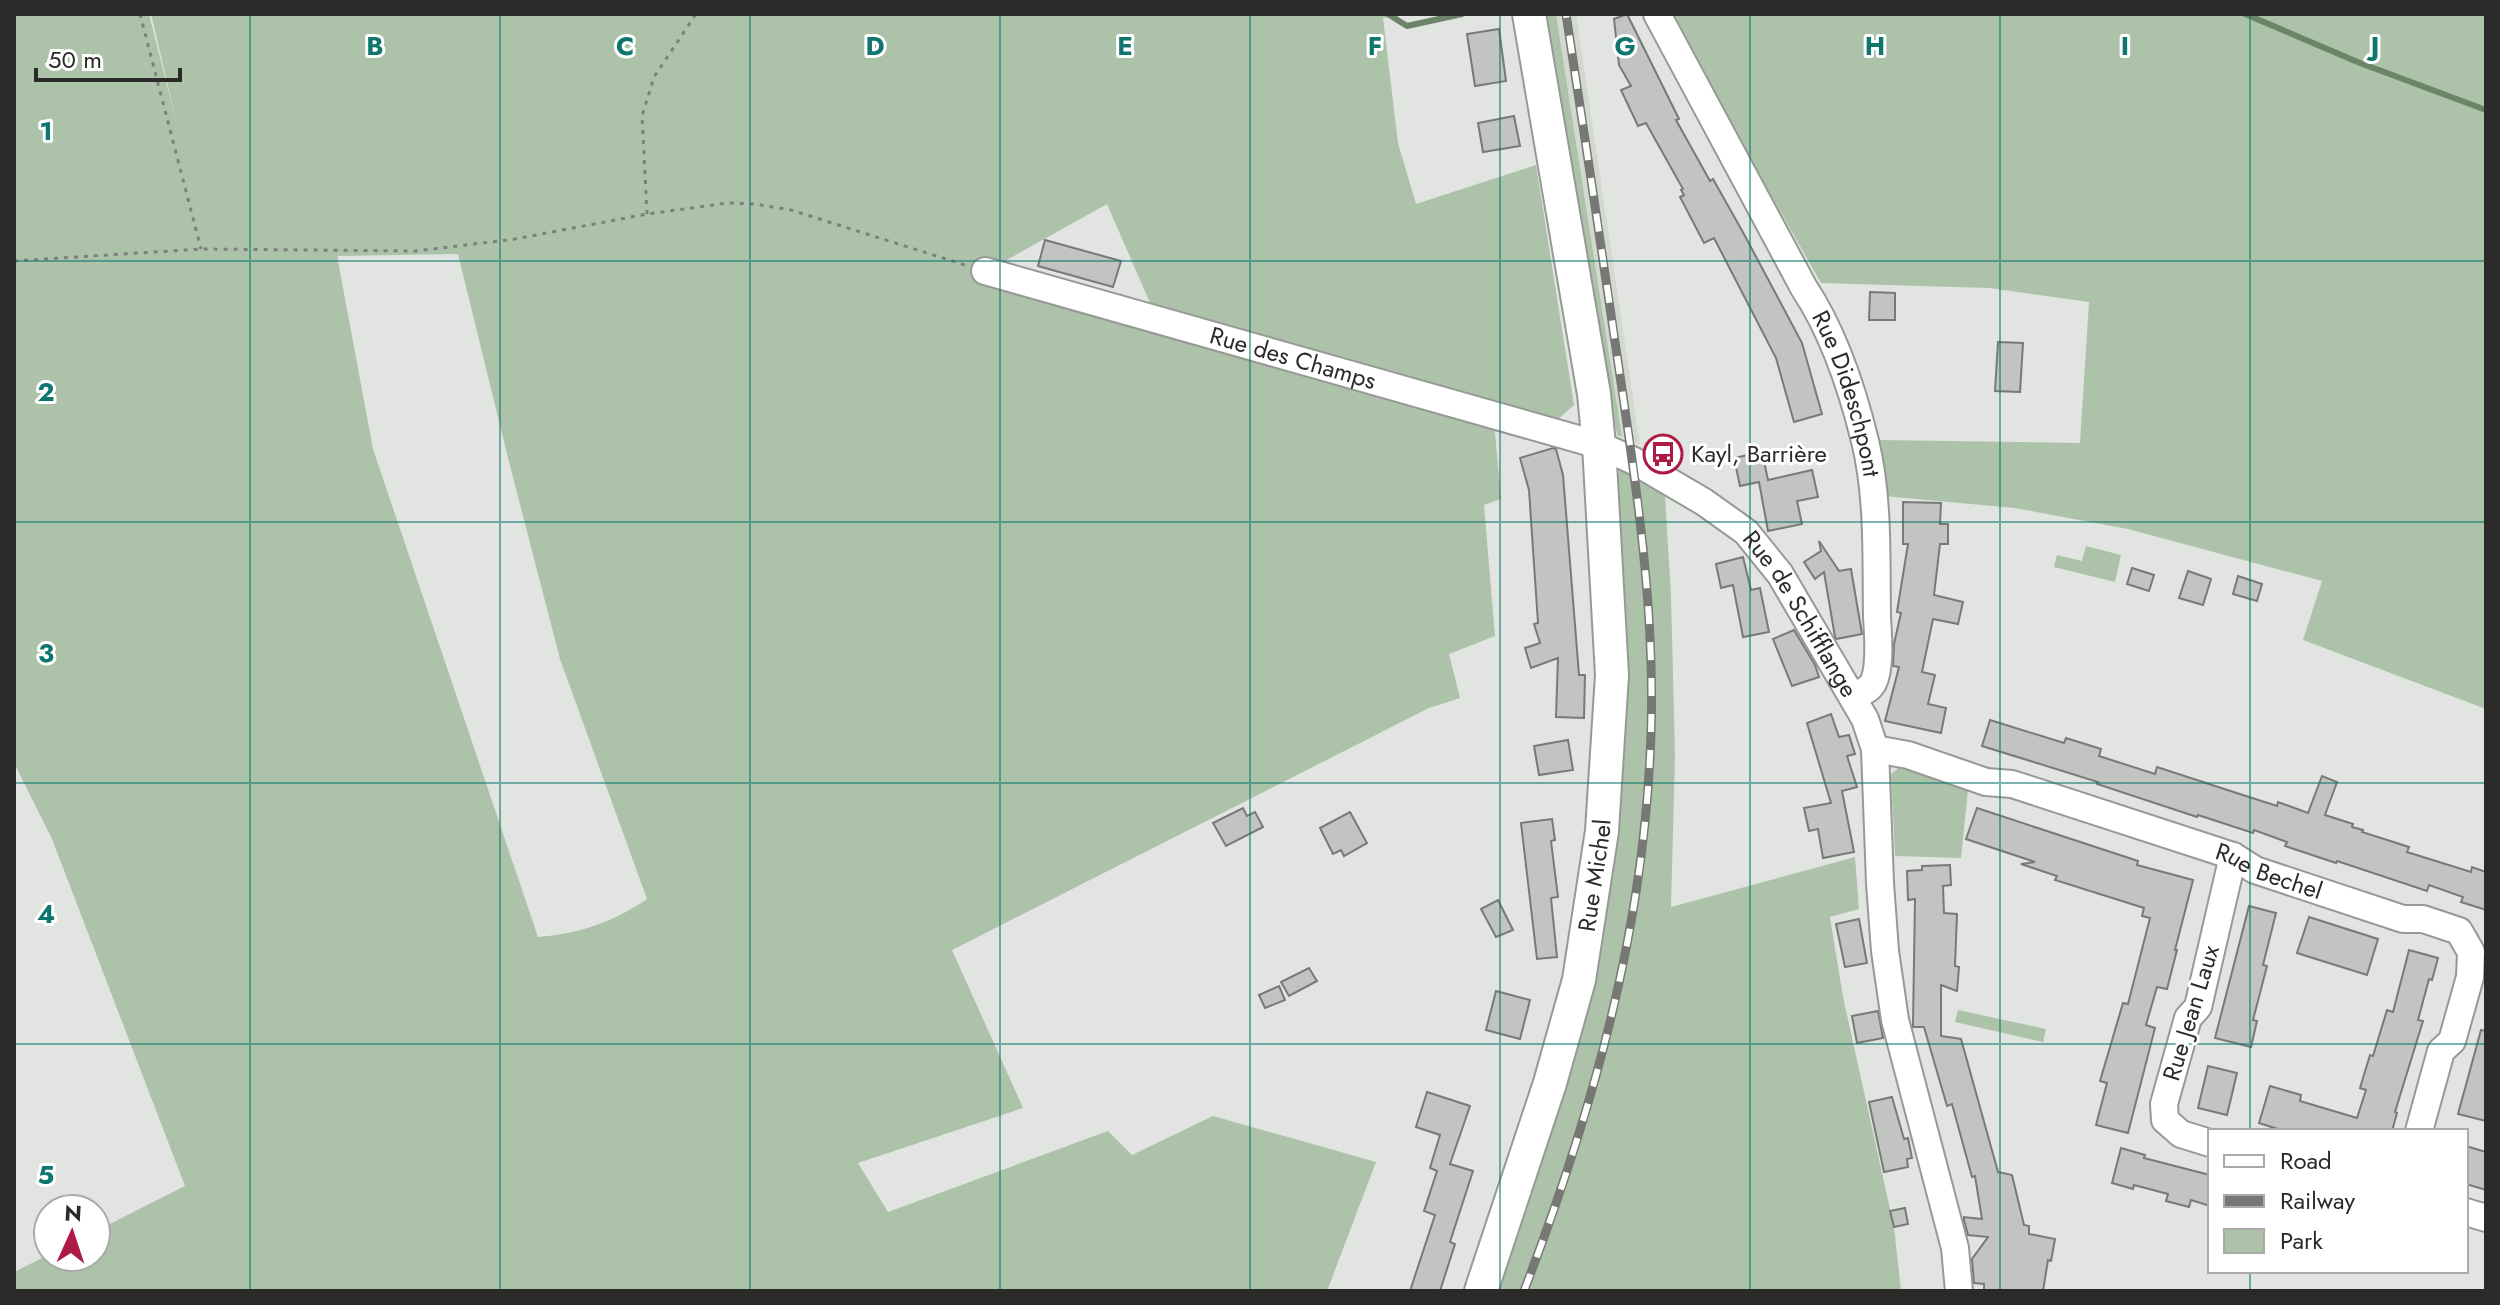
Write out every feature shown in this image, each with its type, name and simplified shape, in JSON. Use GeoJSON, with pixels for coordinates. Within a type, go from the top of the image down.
{"type":"FeatureCollection","features":[{"type":"Feature","properties":{"kind":"main road"},"geometry":{"type":"LineString","coordinates":[[1529,14],[1584,335],[1599,445]]}},
{"type":"Feature","properties":{"kind":"main road","name":"Rue Michel"},"geometry":{"type":"LineString","coordinates":[[1481,1291],[1568,1024],[1590,919],[1602,831],[1612,675],[1599,445]]}},
{"type":"Feature","properties":{"kind":"street","name":"Rue Dideschpont"},"geometry":{"type":"LineString","coordinates":[[1657,14],[1818,311],[1851,389],[1866,444],[1876,519],[1878,648],[1872,685],[1863,693],[1852,694]]}},
{"type":"Feature","properties":{"kind":"street","name":"Rue des Champs"},"geometry":{"type":"LineString","coordinates":[[985,271],[1599,445]]}},
{"type":"Feature","properties":{"kind":"street","name":"Rue de Schifflange"},"geometry":{"type":"LineString","coordinates":[[1599,445],[1634,461],[1704,502],[1746,532],[1780,574],[1865,719],[1875,749],[1885,951],[1895,1020],[1955,1248],[1959,1291]]}},
{"type":"Feature","properties":{"kind":"street","name":"Rue Bechel"},"geometry":{"type":"LineString","coordinates":[[1875,749],[1908,755],[1986,782],[2012,784],[2233,856],[2255,870],[2403,919],[2423,919],[2459,931],[2471,952],[2470,977],[2452,1041],[2441,1051],[2420,1129]]}},
{"type":"Feature","properties":{"kind":"street","name":"Rue Jean Laux"},"geometry":{"type":"LineString","coordinates":[[2208,1142],[2181,1134],[2165,1120],[2164,1104],[2188,1018],[2198,1007],[2233,856]]}},
{"type":"Feature","properties":{"kind":"path"},"geometry":{"type":"LineString","coordinates":[[140,14],[201,249]]}},
{"type":"Feature","properties":{"kind":"path"},"geometry":{"type":"LineString","coordinates":[[647,214],[642,116],[654,77],[696,14]]}},
{"type":"Feature","properties":{"kind":"path"},"geometry":{"type":"LineString","coordinates":[[14,261],[201,249],[416,251],[515,239],[647,214],[728,203],[791,210],[985,271]]}},
{"type":"Feature","properties":{"kind":"shaded area"},"geometry":{"type":"Polygon","coordinates":[[[1556,14],[1576,14],[1640,445],[1622,437],[1556,14]]]}},
{"type":"Feature","properties":{"kind":"green space"},"geometry":{"type":"Polygon","coordinates":[[[14,14],[149,14],[177,124],[151,14],[1396,14],[1396,17],[1383,18],[1398,143],[1416,204],[1536,165],[1574,405],[1555,422],[1494,422],[1501,499],[1484,505],[1495,636],[1449,654],[1460,698],[1429,708],[952,950],[1023,1108],[858,1163],[888,1212],[1108,1131],[1132,1155],[1213,1116],[1376,1162],[1327,1291],[14,1291],[14,1272],[32,1263],[32,1273],[112,1273],[112,1223],[185,1186],[52,839],[14,763],[14,14]],[[1107,204],[987,271],[1157,319],[1107,204]],[[458,254],[338,256],[373,449],[538,937],[581,930],[609,920],[647,899],[560,659],[458,254]]]}},
{"type":"Feature","properties":{"kind":"green space"},"geometry":{"type":"Polygon","coordinates":[[[1529,14],[1556,14],[1622,437],[1617,435],[1585,260],[1529,14]]]}},
{"type":"Feature","properties":{"kind":"green space"},"geometry":{"type":"Polygon","coordinates":[[[1657,14],[2486,14],[2486,709],[2303,640],[2322,581],[2128,529],[2015,508],[1883,496],[1878,440],[2080,443],[2089,302],[1989,288],[1821,283],[1772,197],[1657,14]]]}},
{"type":"Feature","properties":{"kind":"green space"},"geometry":{"type":"Polygon","coordinates":[[[1623,469],[1665,495],[1675,756],[1671,907],[1855,857],[1859,909],[1830,917],[1843,997],[1894,1227],[1901,1291],[1487,1291],[1579,1010],[1613,476],[1623,469]]]}},
{"type":"Feature","properties":{"kind":"green space"},"geometry":{"type":"Polygon","coordinates":[[[2086,546],[2121,555],[2115,582],[2054,567],[2057,555],[2082,561],[2086,546]]]}},
{"type":"Feature","properties":{"kind":"green space"},"geometry":{"type":"Polygon","coordinates":[[[1901,766],[1968,790],[1961,858],[1895,856],[1891,774],[1901,766]]]}},
{"type":"Feature","properties":{"kind":"green space"},"geometry":{"type":"Polygon","coordinates":[[[1958,1010],[2046,1029],[2043,1042],[1955,1022],[1958,1010]]]}},
{"type":"Feature","properties":{"kind":"building"},"geometry":{"type":"Polygon","coordinates":[[[1627,14],[1679,119],[1676,120],[1710,181],[1713,179],[1802,343],[1822,414],[1794,422],[1776,358],[1714,238],[1704,243],[1680,197],[1684,195],[1683,189],[1646,123],[1638,126],[1621,90],[1631,86],[1619,65],[1614,19],[1627,14]]]}},
{"type":"Feature","properties":{"kind":"building"},"geometry":{"type":"Polygon","coordinates":[[[1499,29],[1506,81],[1475,86],[1467,34],[1499,29]]]}},
{"type":"Feature","properties":{"kind":"building"},"geometry":{"type":"Polygon","coordinates":[[[1514,116],[1520,146],[1483,152],[1478,123],[1514,116]]]}},
{"type":"Feature","properties":{"kind":"building"},"geometry":{"type":"Polygon","coordinates":[[[1045,240],[1121,261],[1113,287],[1038,266],[1045,240]]]}},
{"type":"Feature","properties":{"kind":"building"},"geometry":{"type":"Polygon","coordinates":[[[1870,292],[1895,293],[1895,320],[1869,320],[1870,292]]]}},
{"type":"Feature","properties":{"kind":"building"},"geometry":{"type":"Polygon","coordinates":[[[1998,342],[2023,343],[2020,392],[1995,391],[1998,342]]]}},
{"type":"Feature","properties":{"kind":"building"},"geometry":{"type":"Polygon","coordinates":[[[1556,449],[1563,475],[1579,675],[1585,675],[1584,718],[1556,717],[1558,658],[1531,668],[1525,648],[1540,643],[1534,624],[1538,623],[1529,490],[1520,458],[1556,449]]]}},
{"type":"Feature","properties":{"kind":"building"},"geometry":{"type":"Polygon","coordinates":[[[1762,452],[1768,480],[1812,470],[1818,497],[1797,501],[1802,524],[1768,531],[1759,482],[1740,486],[1734,458],[1762,452]]]}},
{"type":"Feature","properties":{"kind":"building"},"geometry":{"type":"Polygon","coordinates":[[[1903,502],[1941,503],[1940,524],[1948,524],[1948,544],[1940,544],[1934,595],[1963,602],[1958,624],[1933,619],[1922,672],[1935,675],[1928,704],[1946,708],[1941,733],[1885,721],[1899,667],[1893,666],[1901,613],[1897,612],[1908,544],[1903,544],[1903,502]]]}},
{"type":"Feature","properties":{"kind":"building"},"geometry":{"type":"Polygon","coordinates":[[[1819,541],[1839,571],[1851,569],[1862,634],[1835,637],[1824,572],[1815,579],[1804,562],[1821,551],[1819,541]]]}},
{"type":"Feature","properties":{"kind":"building"},"geometry":{"type":"Polygon","coordinates":[[[1743,557],[1751,590],[1760,588],[1769,632],[1743,637],[1733,585],[1721,588],[1716,564],[1743,557]]]}},
{"type":"Feature","properties":{"kind":"building"},"geometry":{"type":"Polygon","coordinates":[[[2132,568],[2154,575],[2149,591],[2127,584],[2132,568]]]}},
{"type":"Feature","properties":{"kind":"building"},"geometry":{"type":"Polygon","coordinates":[[[2188,571],[2211,579],[2203,605],[2179,598],[2188,571]]]}},
{"type":"Feature","properties":{"kind":"building"},"geometry":{"type":"Polygon","coordinates":[[[2238,576],[2262,584],[2257,601],[2233,594],[2238,576]]]}},
{"type":"Feature","properties":{"kind":"building"},"geometry":{"type":"Polygon","coordinates":[[[1794,630],[1819,677],[1792,686],[1773,639],[1794,630]]]}},
{"type":"Feature","properties":{"kind":"building"},"geometry":{"type":"Polygon","coordinates":[[[1831,714],[1839,737],[1849,735],[1855,754],[1847,756],[1857,787],[1842,791],[1854,852],[1823,858],[1818,829],[1809,831],[1804,808],[1831,803],[1807,723],[1831,714]]]}},
{"type":"Feature","properties":{"kind":"building"},"geometry":{"type":"Polygon","coordinates":[[[1990,720],[2064,743],[2066,738],[2101,749],[2099,756],[2155,774],[2157,767],[2308,813],[2322,776],[2337,782],[2325,815],[2353,824],[2352,827],[2362,832],[2409,847],[2407,852],[2471,872],[2472,867],[2486,872],[2486,910],[2461,902],[2463,897],[2429,885],[2427,891],[2336,863],[2285,846],[2287,842],[2254,830],[2253,833],[2197,817],[1982,746],[1990,720]]]}},
{"type":"Feature","properties":{"kind":"building"},"geometry":{"type":"Polygon","coordinates":[[[1568,740],[1573,770],[1539,775],[1534,746],[1568,740]]]}},
{"type":"Feature","properties":{"kind":"building"},"geometry":{"type":"Polygon","coordinates":[[[1243,808],[1247,816],[1255,812],[1263,827],[1226,846],[1213,823],[1243,808]]]}},
{"type":"Feature","properties":{"kind":"building"},"geometry":{"type":"Polygon","coordinates":[[[1977,808],[2138,861],[2137,865],[2193,880],[2167,989],[2157,987],[2146,1025],[2155,1028],[2128,1133],[2096,1125],[2107,1083],[2100,1081],[2123,1003],[2128,1004],[2150,918],[2142,916],[2144,908],[2055,880],[2057,876],[2021,864],[2035,862],[1966,839],[1977,808]]]}},
{"type":"Feature","properties":{"kind":"building"},"geometry":{"type":"Polygon","coordinates":[[[1350,812],[1367,843],[1344,856],[1341,850],[1333,854],[1320,828],[1350,812]]]}},
{"type":"Feature","properties":{"kind":"building"},"geometry":{"type":"Polygon","coordinates":[[[1552,819],[1555,840],[1551,841],[1558,897],[1551,898],[1557,957],[1537,959],[1521,823],[1552,819]]]}},
{"type":"Feature","properties":{"kind":"building"},"geometry":{"type":"Polygon","coordinates":[[[1950,865],[1951,885],[1943,886],[1944,913],[1957,914],[1955,966],[1959,967],[1957,991],[1941,985],[1941,1036],[1961,1039],[1998,1172],[2012,1175],[2029,1234],[2055,1239],[2043,1291],[1984,1291],[1984,1284],[1974,1283],[1972,1259],[1988,1237],[1968,1235],[1964,1220],[1964,1217],[1982,1219],[1975,1176],[1972,1177],[1952,1104],[1947,1106],[1924,1027],[1913,1027],[1915,899],[1908,900],[1907,871],[1922,870],[1922,866],[1950,865]]]}},
{"type":"Feature","properties":{"kind":"building"},"geometry":{"type":"Polygon","coordinates":[[[1498,900],[1513,930],[1496,937],[1481,909],[1498,900]]]}},
{"type":"Feature","properties":{"kind":"building"},"geometry":{"type":"Polygon","coordinates":[[[2249,906],[2276,913],[2263,965],[2267,966],[2253,1020],[2257,1021],[2251,1047],[2215,1038],[2249,906]]]}},
{"type":"Feature","properties":{"kind":"building"},"geometry":{"type":"Polygon","coordinates":[[[2309,917],[2378,939],[2367,975],[2297,953],[2309,917]]]}},
{"type":"Feature","properties":{"kind":"building"},"geometry":{"type":"Polygon","coordinates":[[[1859,919],[1867,963],[1845,967],[1836,924],[1859,919]]]}},
{"type":"Feature","properties":{"kind":"building"},"geometry":{"type":"Polygon","coordinates":[[[2409,950],[2438,958],[2418,1020],[2423,1021],[2393,1129],[2278,1129],[2259,1123],[2270,1086],[2301,1095],[2300,1101],[2357,1118],[2366,1090],[2360,1088],[2370,1055],[2373,1056],[2387,1010],[2393,1012],[2409,950]]]}},
{"type":"Feature","properties":{"kind":"building"},"geometry":{"type":"Polygon","coordinates":[[[1309,968],[1317,981],[1289,996],[1281,982],[1309,968]]]}},
{"type":"Feature","properties":{"kind":"building"},"geometry":{"type":"Polygon","coordinates":[[[1279,986],[1285,1000],[1265,1008],[1259,995],[1279,986]]]}},
{"type":"Feature","properties":{"kind":"building"},"geometry":{"type":"Polygon","coordinates":[[[1496,991],[1530,1000],[1520,1039],[1486,1030],[1496,991]]]}},
{"type":"Feature","properties":{"kind":"building"},"geometry":{"type":"Polygon","coordinates":[[[1878,1011],[1883,1038],[1857,1043],[1852,1016],[1878,1011]]]}},
{"type":"Feature","properties":{"kind":"building"},"geometry":{"type":"Polygon","coordinates":[[[2481,1030],[2486,1031],[2486,1121],[2458,1114],[2481,1030]]]}},
{"type":"Feature","properties":{"kind":"building"},"geometry":{"type":"Polygon","coordinates":[[[2208,1066],[2237,1073],[2227,1115],[2198,1108],[2208,1066]]]}},
{"type":"Feature","properties":{"kind":"building"},"geometry":{"type":"Polygon","coordinates":[[[1427,1092],[1470,1106],[1450,1164],[1473,1171],[1450,1242],[1455,1244],[1440,1291],[1410,1291],[1435,1215],[1424,1211],[1437,1171],[1430,1168],[1440,1135],[1416,1127],[1427,1092]]]}},
{"type":"Feature","properties":{"kind":"building"},"geometry":{"type":"Polygon","coordinates":[[[1892,1097],[1904,1139],[1908,1138],[1912,1158],[1907,1159],[1908,1167],[1884,1172],[1869,1102],[1892,1097]]]}},
{"type":"Feature","properties":{"kind":"building"},"geometry":{"type":"Polygon","coordinates":[[[2468,1147],[2486,1152],[2486,1190],[2468,1185],[2468,1147]]]}},
{"type":"Feature","properties":{"kind":"building"},"geometry":{"type":"Polygon","coordinates":[[[2121,1148],[2145,1155],[2144,1158],[2208,1174],[2208,1205],[2191,1200],[2189,1207],[2166,1201],[2168,1194],[2112,1183],[2121,1148]]]}},
{"type":"Feature","properties":{"kind":"building"},"geometry":{"type":"Polygon","coordinates":[[[1905,1208],[1908,1224],[1894,1227],[1890,1211],[1905,1208]]]}},
{"type":"Feature","properties":{"kind":"waterway"},"geometry":{"type":"LineString","coordinates":[[1388,14],[1407,26],[1462,14]]}},
{"type":"Feature","properties":{"kind":"waterway"},"geometry":{"type":"LineString","coordinates":[[2245,14],[2360,63],[2486,110]]}},
{"type":"Feature","properties":{"kind":"railway"},"geometry":{"type":"LineString","coordinates":[[1524,1291],[1572,1155],[1611,1017],[1638,877],[1647,805],[1651,733],[1650,642],[1638,505],[1566,14]]}},
{"type":"Feature","properties":{"kind":"place","name":"Kayl, Barrière"},"geometry":{"type":"Point","coordinates":[1663,454]}}]}
